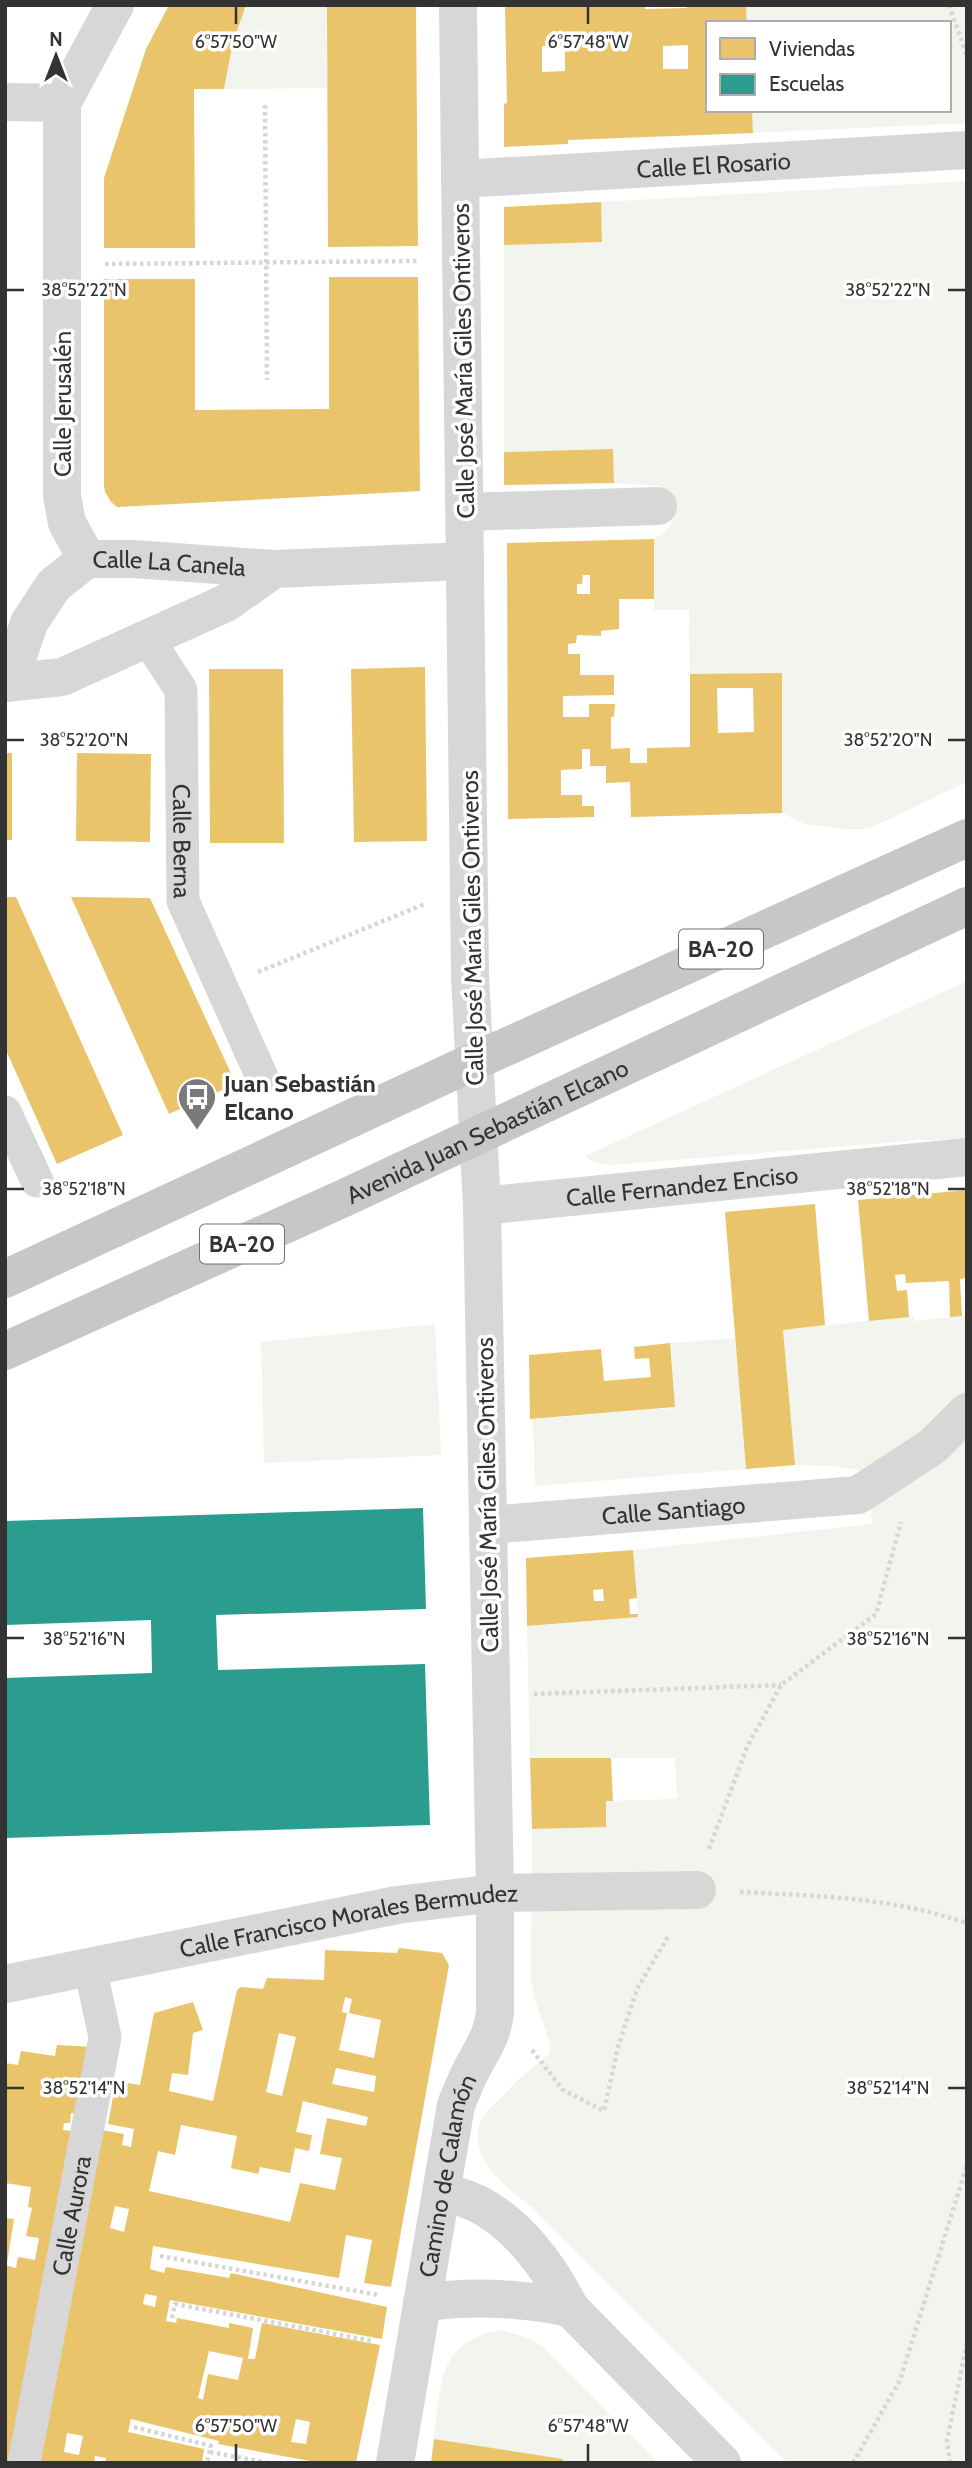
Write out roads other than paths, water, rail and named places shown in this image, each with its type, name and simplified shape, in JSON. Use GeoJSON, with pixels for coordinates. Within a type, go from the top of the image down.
{"type":"FeatureCollection","features":[{"type":"Feature","properties":{"kind":"highway","name":"BA-20"},"geometry":{"type":"LineString","coordinates":[[5,1279],[475,1061],[967,838]]}},
{"type":"Feature","properties":{"kind":"highway","name":"Avenida Juan Sebastián Elcano"},"geometry":{"type":"LineString","coordinates":[[5,1351],[344,1198],[967,906]]}},
{"type":"Feature","properties":{"kind":"street","name":"Calle Jerusalén"},"geometry":{"type":"LineString","coordinates":[[87,559],[67,523],[62,496],[62,103],[115,5]]}},
{"type":"Feature","properties":{"kind":"street","name":"Calle José María Giles Ontiveros"},"geometry":{"type":"LineString","coordinates":[[458,5],[470,976],[482,1206],[495,1893]]}},
{"type":"Feature","properties":{"kind":"street"},"geometry":{"type":"LineString","coordinates":[[5,102],[62,103]]}},
{"type":"Feature","properties":{"kind":"street","name":"Calle El Rosario"},"geometry":{"type":"LineString","coordinates":[[460,179],[967,150]]}},
{"type":"Feature","properties":{"kind":"street"},"geometry":{"type":"LineString","coordinates":[[465,512],[658,506]]}},
{"type":"Feature","properties":{"kind":"street","name":"Calle La Canela"},"geometry":{"type":"LineString","coordinates":[[274,569],[226,603],[62,677],[7,683],[30,623],[54,585],[87,559],[133,559],[274,569],[465,561]]}},
{"type":"Feature","properties":{"kind":"street","name":"Calle Berna"},"geometry":{"type":"LineString","coordinates":[[148,639],[181,690],[183,901],[262,1077]]}},
{"type":"Feature","properties":{"kind":"street"},"geometry":{"type":"LineString","coordinates":[[5,1112],[37,1181]]}},
{"type":"Feature","properties":{"kind":"street","name":"Calle Fernandez Enciso"},"geometry":{"type":"LineString","coordinates":[[482,1206],[967,1157]]}},
{"type":"Feature","properties":{"kind":"street","name":"Calle Santiago"},"geometry":{"type":"LineString","coordinates":[[488,1524],[858,1494],[933,1446],[967,1412]]}},
{"type":"Feature","properties":{"kind":"street","name":"Calle Francisco Morales Bermudez"},"geometry":{"type":"LineString","coordinates":[[5,1984],[397,1905],[495,1893],[697,1890]]}},
{"type":"Feature","properties":{"kind":"street","name":"Camino de Calamón"},"geometry":{"type":"LineString","coordinates":[[396,2463],[456,2105],[494,2027],[495,1893]]}},
{"type":"Feature","properties":{"kind":"street","name":"Calle Aurora"},"geometry":{"type":"LineString","coordinates":[[24,2463],[105,2037],[90,1967]]}},
{"type":"Feature","properties":{"kind":"street"},"geometry":{"type":"LineString","coordinates":[[442,2190],[478,2204],[532,2248],[555,2277],[570,2308],[722,2463]]}},
{"type":"Feature","properties":{"kind":"street"},"geometry":{"type":"LineString","coordinates":[[422,2303],[457,2297],[532,2300],[570,2308]]}},
{"type":"Feature","properties":{"kind":"place","name":"Juan Sebastián Elcano"},"geometry":{"type":"Point","coordinates":[197,1131]}}]}
